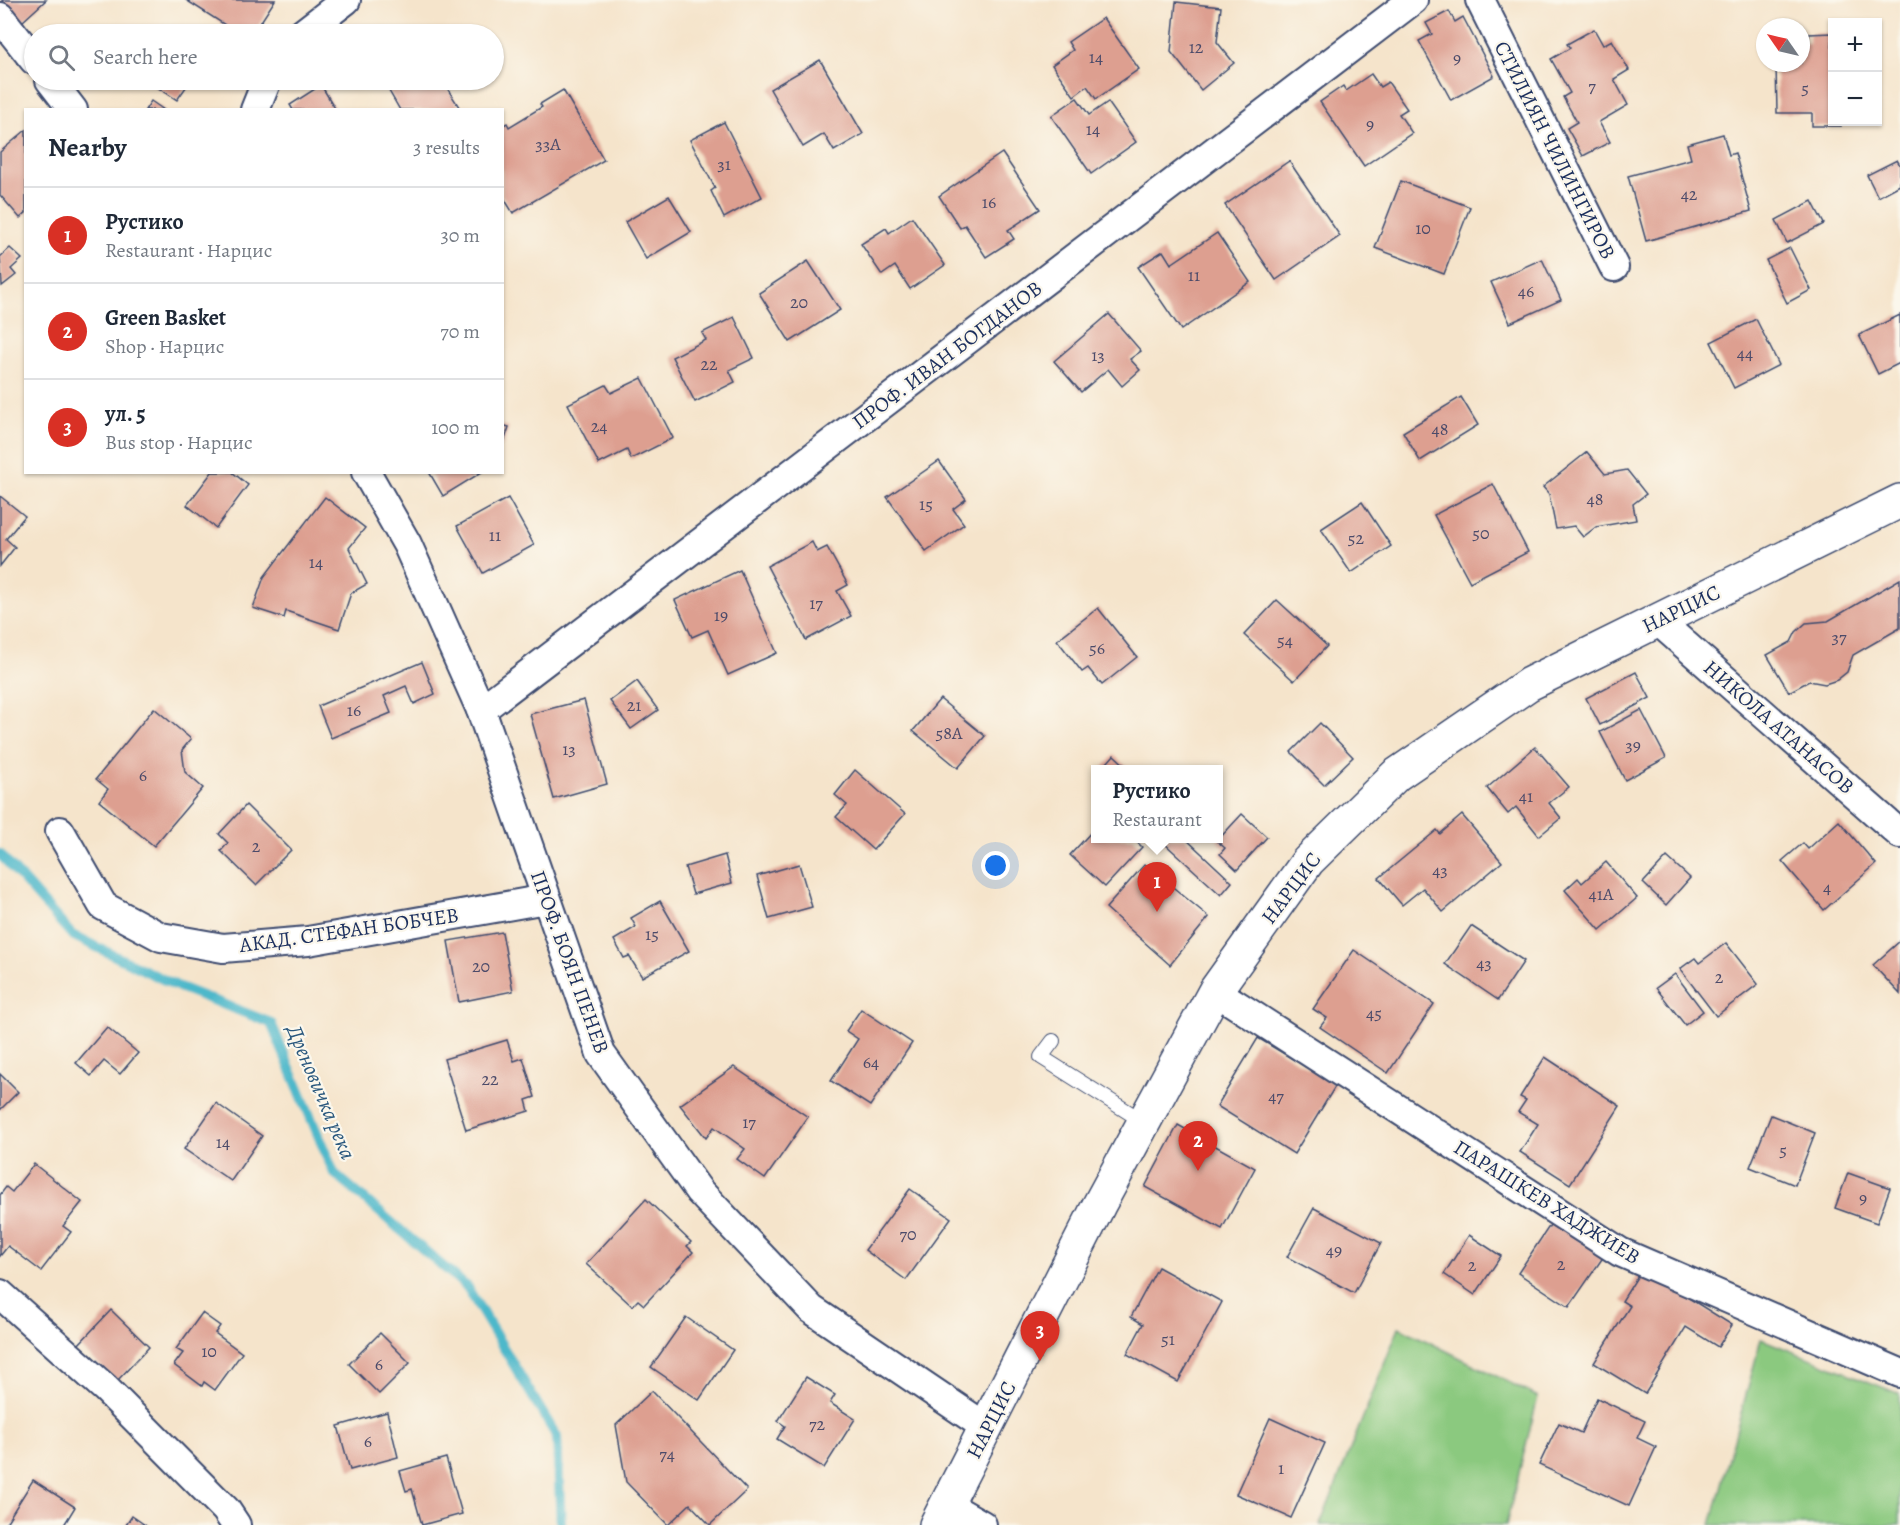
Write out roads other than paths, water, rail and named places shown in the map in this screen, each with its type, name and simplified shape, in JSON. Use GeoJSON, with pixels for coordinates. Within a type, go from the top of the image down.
{"type":"FeatureCollection","features":[{"type":"Feature","properties":{"kind":"main road","name":"НАРЦИС"},"geometry":{"type":"LineString","coordinates":[[941,1515],[1099,1205],[1215,991],[1308,861],[1396,775],[1529,684],[1900,501]]}},
{"type":"Feature","properties":{"kind":"street"},"geometry":{"type":"LineString","coordinates":[[315,24],[346,0]]}},
{"type":"Feature","properties":{"kind":"street","name":"ПРОФ. ИВАН БОГДАНОВ"},"geometry":{"type":"LineString","coordinates":[[481,711],[1413,0]]}},
{"type":"Feature","properties":{"kind":"street","name":"СТИЛИЯН ЧИЛИНГИРОВ"},"geometry":{"type":"LineString","coordinates":[[1480,0],[1614,267]]}},
{"type":"Feature","properties":{"kind":"street"},"geometry":{"type":"LineString","coordinates":[[0,17],[24,47]]}},
{"type":"Feature","properties":{"kind":"street"},"geometry":{"type":"LineString","coordinates":[[58,90],[71,108]]}},
{"type":"Feature","properties":{"kind":"street"},"geometry":{"type":"LineString","coordinates":[[256,108],[263,90]]}},
{"type":"Feature","properties":{"kind":"street","name":"ПРОФ. БОЯН ПЕНЕВ"},"geometry":{"type":"LineString","coordinates":[[367,474],[407,544],[481,711],[601,1054],[699,1191],[811,1309],[987,1428]]}},
{"type":"Feature","properties":{"kind":"street","name":"НИКОЛА АТАНАСОВ"},"geometry":{"type":"LineString","coordinates":[[1658,620],[1900,834]]}},
{"type":"Feature","properties":{"kind":"street","name":"АКАД. СТЕФАН БОБЧЕВ"},"geometry":{"type":"LineString","coordinates":[[60,831],[103,906],[161,937],[223,948],[308,940],[546,899]]}},
{"type":"Feature","properties":{"kind":"street","name":"ПАРАШКЕВ ХАДЖИЕВ"},"geometry":{"type":"LineString","coordinates":[[1215,991],[1620,1252],[1900,1373]]}},
{"type":"Feature","properties":{"kind":"street"},"geometry":{"type":"LineString","coordinates":[[0,1294],[105,1388],[226,1510],[236,1525]]}},
{"type":"Feature","properties":{"kind":"street"},"geometry":{"type":"LineString","coordinates":[[941,1515],[982,1525]]}},
{"type":"Feature","properties":{"kind":"lane"},"geometry":{"type":"LineString","coordinates":[[1053,1041],[1041,1057],[1144,1122]]}},
{"type":"Feature","properties":{"kind":"waterway","name":"Дреновичка река"},"geometry":{"type":"LineString","coordinates":[[0,854],[72,935],[179,987],[271,1023],[334,1173],[467,1287],[557,1437],[561,1525]]}},
{"type":"Feature","properties":{"kind":"place","name":"Рустико"},"geometry":{"type":"Point","coordinates":[1157,912]}},
{"type":"Feature","properties":{"kind":"place","name":"Green Basket"},"geometry":{"type":"Point","coordinates":[1198,1171]}},
{"type":"Feature","properties":{"kind":"place","name":"ул. 5"},"geometry":{"type":"Point","coordinates":[1040,1361]}}]}
